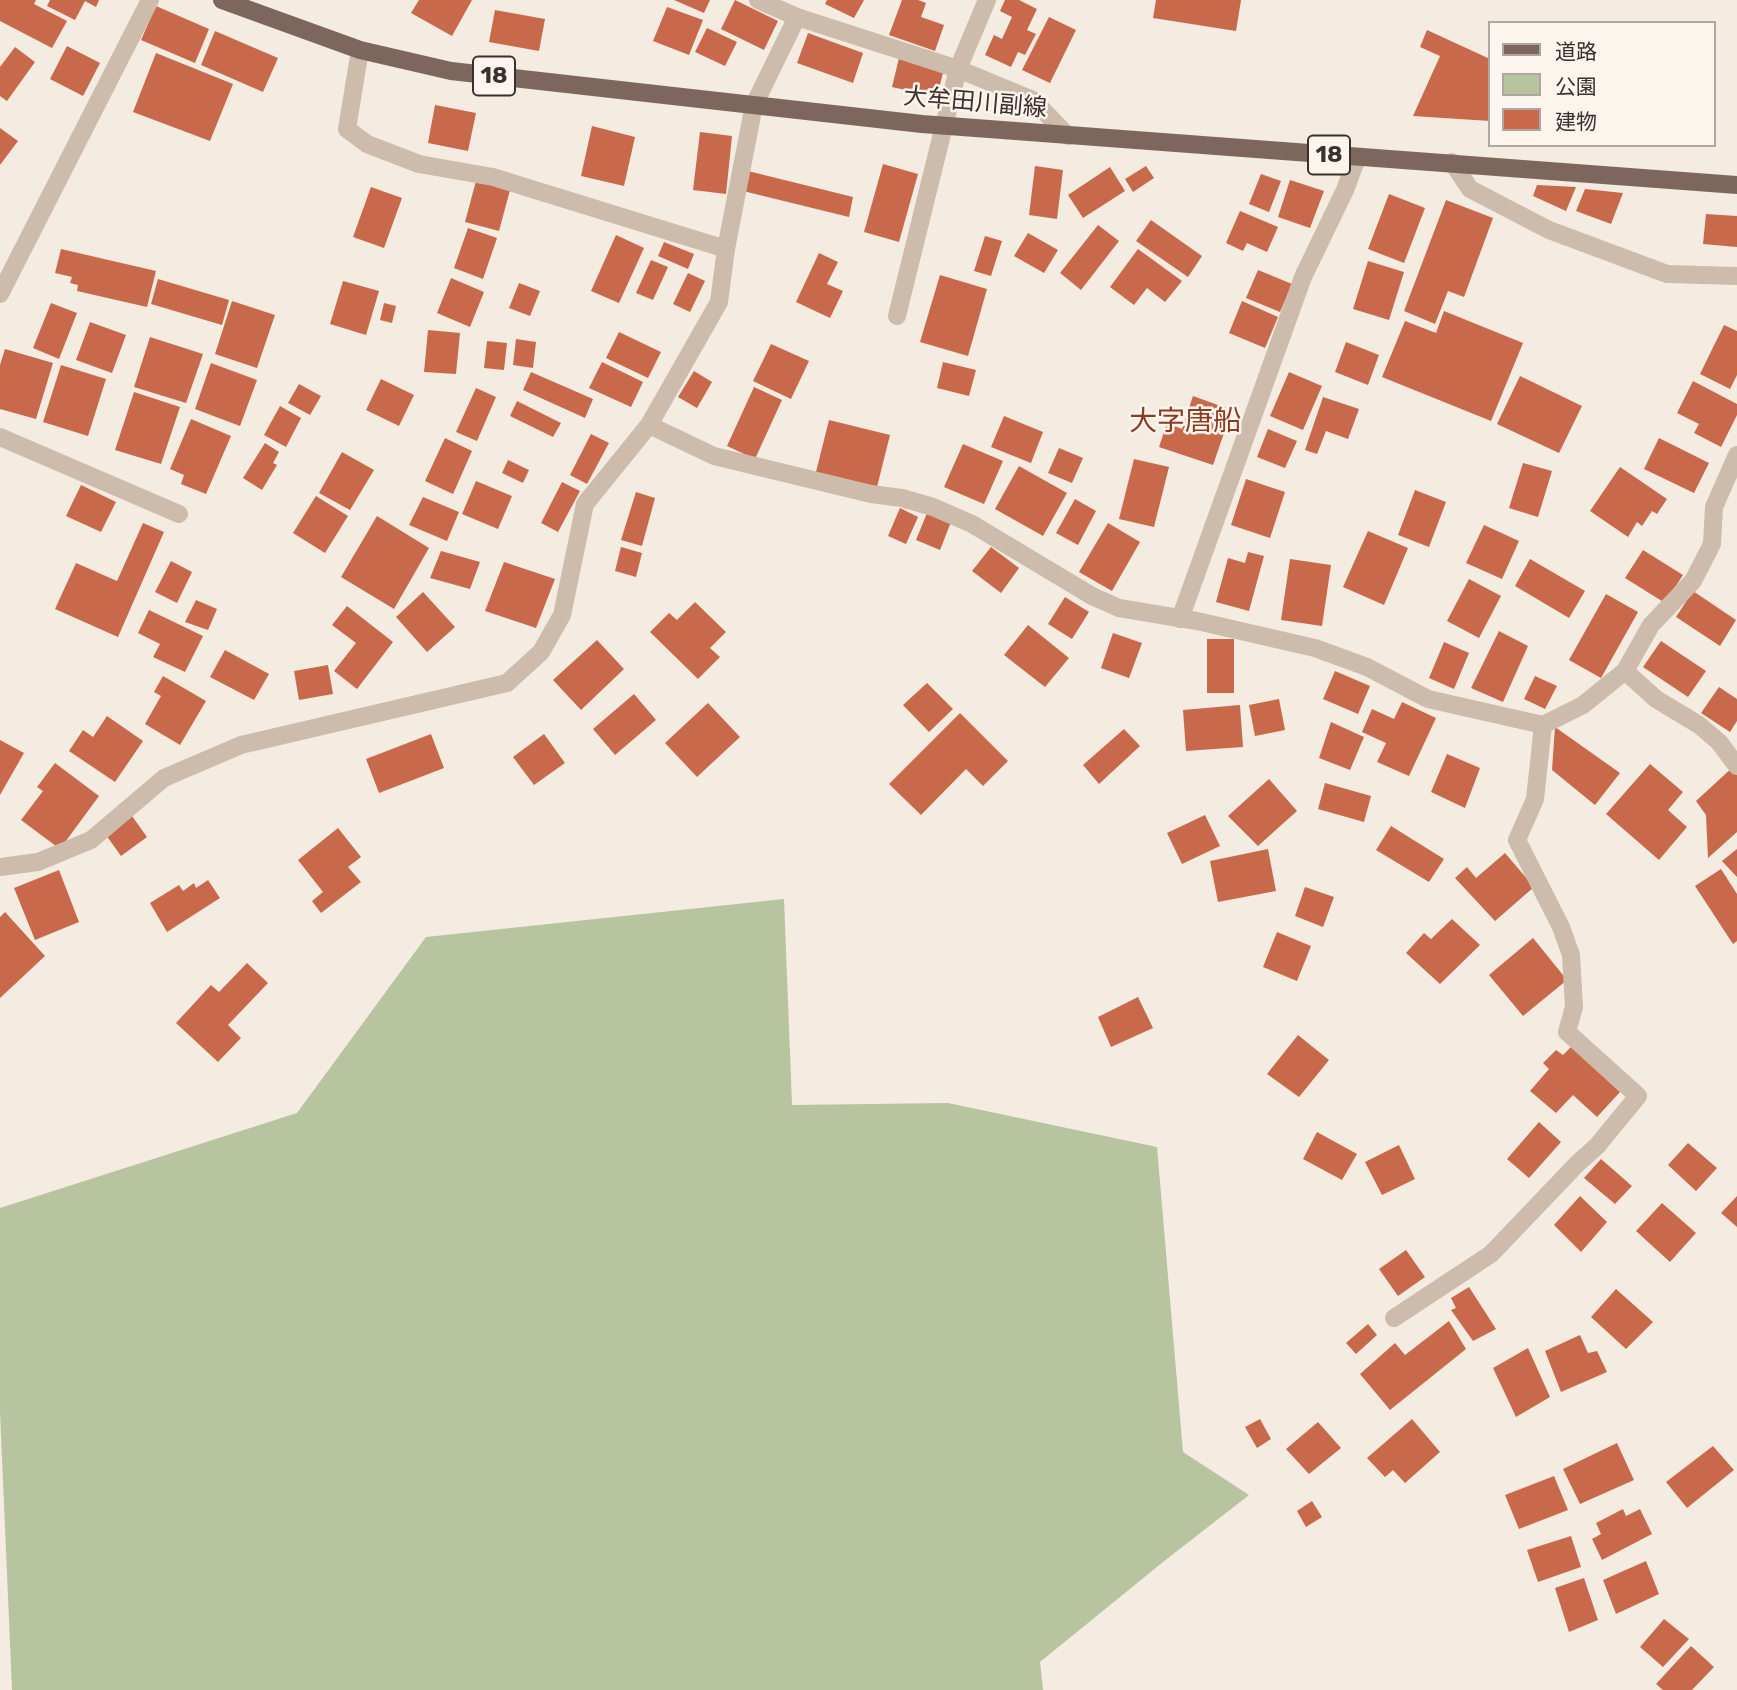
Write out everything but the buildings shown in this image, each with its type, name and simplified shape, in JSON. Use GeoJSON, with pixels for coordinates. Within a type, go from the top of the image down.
{"type":"FeatureCollection","features":[{"type":"Feature","properties":{"kind":"main road","name":"大牟田川副線"},"geometry":{"type":"LineString","coordinates":[[222,0],[360,50],[451,71],[944,126],[1737,185]]}},
{"type":"Feature","properties":{"kind":"street"},"geometry":{"type":"LineString","coordinates":[[0,294],[150,0]]}},
{"type":"Feature","properties":{"kind":"street"},"geometry":{"type":"LineString","coordinates":[[758,0],[797,17],[958,69],[1033,100],[1068,135]]}},
{"type":"Feature","properties":{"kind":"street"},"geometry":{"type":"LineString","coordinates":[[897,316],[958,69],[987,0]]}},
{"type":"Feature","properties":{"kind":"street"},"geometry":{"type":"LineString","coordinates":[[0,867],[38,862],[91,841],[164,778],[241,745],[508,683],[541,652],[562,615],[585,504],[649,425],[719,302],[726,249],[754,104],[797,17]]}},
{"type":"Feature","properties":{"kind":"street"},"geometry":{"type":"LineString","coordinates":[[360,50],[348,129],[367,144],[419,164],[493,177],[726,249]]}},
{"type":"Feature","properties":{"kind":"street"},"geometry":{"type":"LineString","coordinates":[[1180,619],[1303,277],[1345,190],[1357,158]]}},
{"type":"Feature","properties":{"kind":"street"},"geometry":{"type":"LineString","coordinates":[[1452,162],[1470,189],[1549,230],[1667,274],[1737,276]]}},
{"type":"Feature","properties":{"kind":"street"},"geometry":{"type":"LineString","coordinates":[[649,425],[714,456],[933,507],[972,524],[1092,596],[1119,608],[1315,648],[1367,667],[1429,699],[1543,725],[1583,705],[1625,671],[1651,625],[1693,581],[1712,544],[1714,507],[1737,455]]}},
{"type":"Feature","properties":{"kind":"street"},"geometry":{"type":"LineString","coordinates":[[0,437],[178,514]]}},
{"type":"Feature","properties":{"kind":"street"},"geometry":{"type":"LineString","coordinates":[[1625,671],[1656,699],[1699,725],[1719,742],[1737,766]]}},
{"type":"Feature","properties":{"kind":"street"},"geometry":{"type":"LineString","coordinates":[[1394,1318],[1491,1254],[1597,1146],[1638,1096],[1567,1032],[1574,1007],[1571,955],[1561,927],[1517,840],[1535,799],[1543,725]]}},
{"type":"Feature","properties":{"kind":"green space"},"geometry":{"type":"Polygon","coordinates":[[[784,899],[792,1105],[948,1103],[1157,1147],[1183,1452],[1249,1495],[1040,1662],[1043,1690],[12,1690],[0,1411],[0,1208],[297,1113],[426,937],[784,899]]]}},
{"type":"Feature","properties":{"kind":"district","name":"大字唐船"},"geometry":{"type":"Point","coordinates":[1185,422]}}]}
